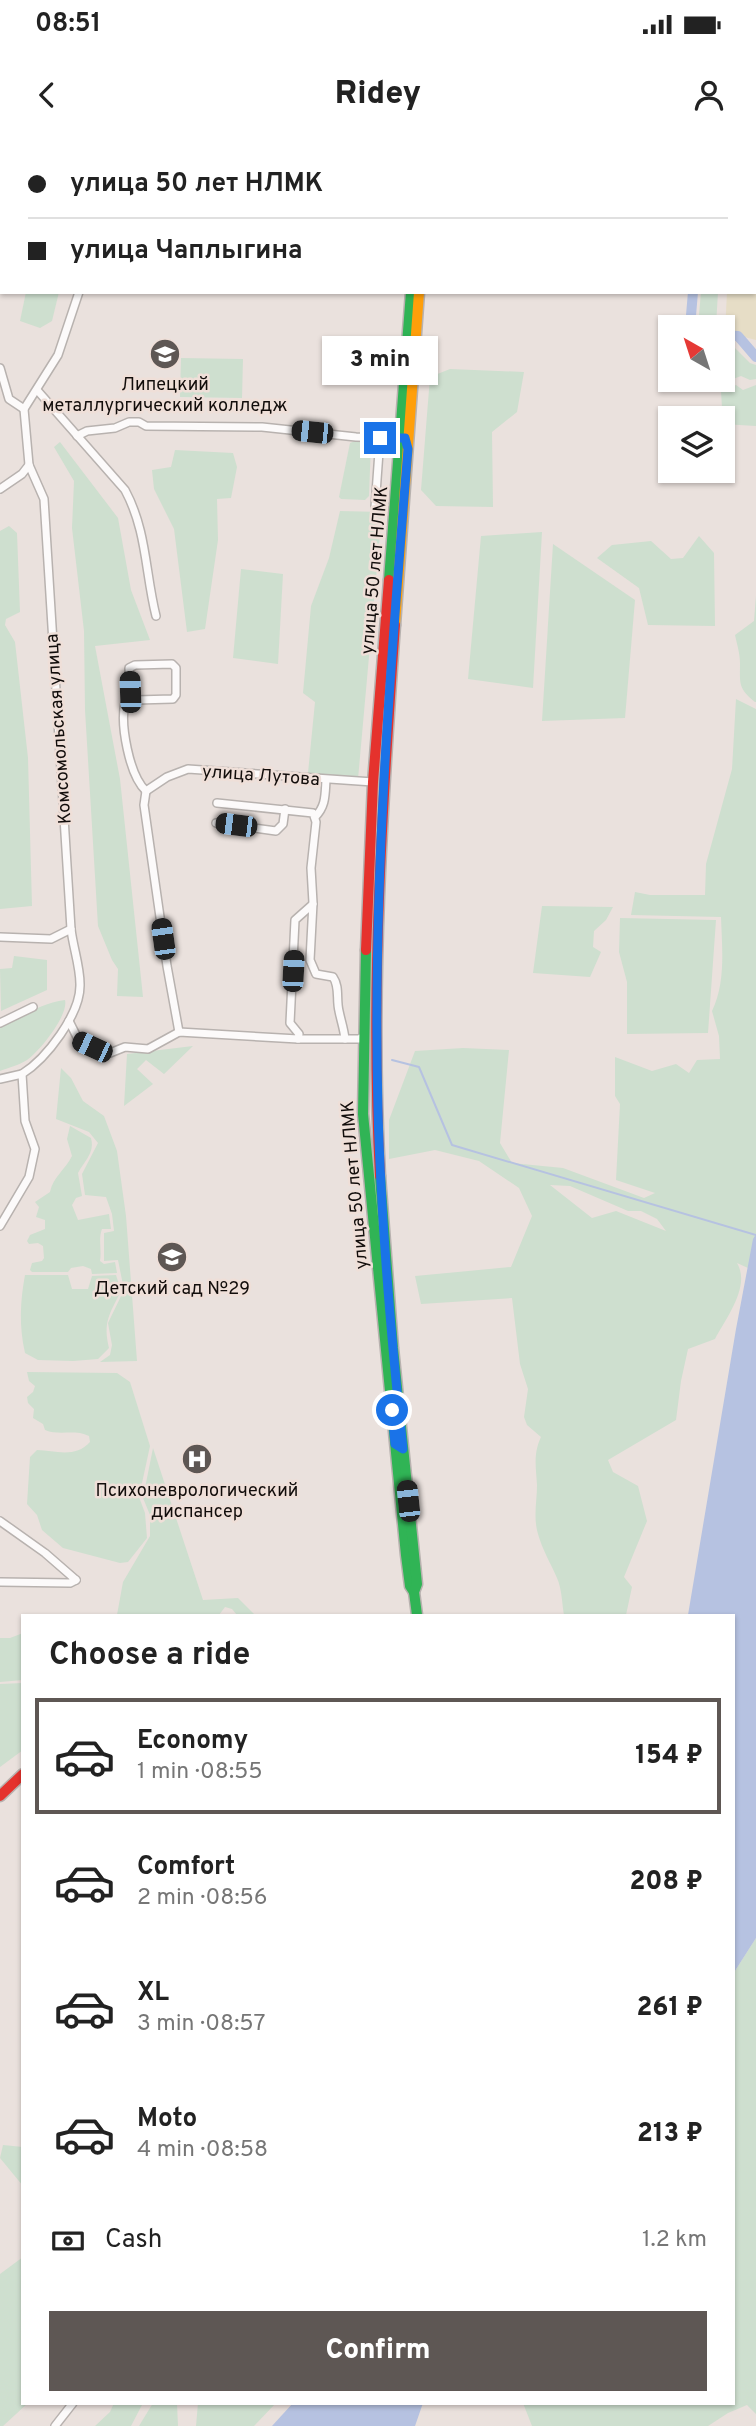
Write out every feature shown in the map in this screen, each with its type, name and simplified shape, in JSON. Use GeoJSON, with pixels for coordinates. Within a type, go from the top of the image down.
{"type":"FeatureCollection","features":[{"type":"Feature","properties":{"kind":"main road","name":"улица 50 лет НЛМК"},"geometry":{"type":"LineString","coordinates":[[399,1447],[363,1114],[368,863],[411,294]]}},
{"type":"Feature","properties":{"kind":"main road","name":"улица 50 лет НЛМК"},"geometry":{"type":"LineString","coordinates":[[417,1614],[406,1555],[378,1111],[380,879],[386,742],[419,294]]}},
{"type":"Feature","properties":{"kind":"main road"},"geometry":{"type":"LineString","coordinates":[[401,438],[407,441],[408,449]]}},
{"type":"Feature","properties":{"kind":"main road"},"geometry":{"type":"LineString","coordinates":[[368,863],[380,879]]}},
{"type":"Feature","properties":{"kind":"main road"},"geometry":{"type":"LineString","coordinates":[[0,1796],[21,1776]]}},
{"type":"Feature","properties":{"kind":"street"},"geometry":{"type":"LineString","coordinates":[[0,368],[9,399],[24,409],[58,355],[78,294]]}},
{"type":"Feature","properties":{"kind":"street"},"geometry":{"type":"LineString","coordinates":[[37,390],[125,490],[135,510],[146,547],[156,616]]}},
{"type":"Feature","properties":{"kind":"street"},"geometry":{"type":"LineString","coordinates":[[0,402],[9,399]]}},
{"type":"Feature","properties":{"kind":"street","name":"Комсомольская улица"},"geometry":{"type":"LineString","coordinates":[[24,409],[29,464],[44,499],[71,929],[80,984],[69,1021]]}},
{"type":"Feature","properties":{"kind":"street"},"geometry":{"type":"LineString","coordinates":[[77,436],[87,431],[139,422],[146,426],[262,427],[401,438]]}},
{"type":"Feature","properties":{"kind":"street"},"geometry":{"type":"LineString","coordinates":[[375,507],[380,438]]}},
{"type":"Feature","properties":{"kind":"street"},"geometry":{"type":"LineString","coordinates":[[0,489],[22,474],[29,464]]}},
{"type":"Feature","properties":{"kind":"street"},"geometry":{"type":"LineString","coordinates":[[136,700],[130,692],[129,668],[135,665],[172,664],[176,668],[176,695],[173,699],[125,703],[122,716],[134,775],[145,791],[144,805],[179,1032]]}},
{"type":"Feature","properties":{"kind":"street","name":"улица Лутова"},"geometry":{"type":"LineString","coordinates":[[145,791],[167,777],[188,769],[373,782]]}},
{"type":"Feature","properties":{"kind":"street"},"geometry":{"type":"LineString","coordinates":[[326,779],[325,804],[315,817],[310,868],[313,903],[310,960],[317,974],[333,977],[337,982],[345,1039]]}},
{"type":"Feature","properties":{"kind":"street"},"geometry":{"type":"LineString","coordinates":[[217,803],[313,813],[315,817]]}},
{"type":"Feature","properties":{"kind":"street"},"geometry":{"type":"LineString","coordinates":[[216,823],[276,831],[283,824],[285,809]]}},
{"type":"Feature","properties":{"kind":"street"},"geometry":{"type":"LineString","coordinates":[[298,1039],[299,1034],[290,1023],[295,920],[313,903]]}},
{"type":"Feature","properties":{"kind":"street"},"geometry":{"type":"LineString","coordinates":[[0,937],[51,939],[71,929]]}},
{"type":"Feature","properties":{"kind":"street"},"geometry":{"type":"LineString","coordinates":[[0,1023],[33,1007]]}},
{"type":"Feature","properties":{"kind":"street"},"geometry":{"type":"LineString","coordinates":[[0,1079],[22,1074],[44,1056],[69,1021],[79,1041],[110,1053],[125,1047],[148,1049],[179,1032],[298,1039],[359,1039],[364,1036]]}},
{"type":"Feature","properties":{"kind":"street"},"geometry":{"type":"LineString","coordinates":[[0,1226],[29,1177],[35,1149],[25,1121],[22,1074]]}},
{"type":"Feature","properties":{"kind":"street"},"geometry":{"type":"LineString","coordinates":[[0,1521],[45,1553],[76,1580],[70,1583],[0,1582]]}},
{"type":"Feature","properties":{"kind":"street"},"geometry":{"type":"LineString","coordinates":[[55,2426],[71,2405]]}},
{"type":"Feature","properties":{"kind":"green space"},"geometry":{"type":"Polygon","coordinates":[[[26,294],[59,294],[52,321],[40,328],[20,321],[26,294]]]}},
{"type":"Feature","properties":{"kind":"green space"},"geometry":{"type":"Polygon","coordinates":[[[701,294],[718,294],[717,315],[699,315],[701,294]]]}},
{"type":"Feature","properties":{"kind":"green space"},"geometry":{"type":"Polygon","coordinates":[[[735,348],[750,363],[756,365],[756,379],[750,380],[741,376],[735,378],[735,348]]]}},
{"type":"Feature","properties":{"kind":"green space"},"geometry":{"type":"Polygon","coordinates":[[[181,358],[243,359],[242,398],[180,397],[181,358]]]}},
{"type":"Feature","properties":{"kind":"green space"},"geometry":{"type":"Polygon","coordinates":[[[450,369],[524,372],[517,412],[492,432],[493,507],[436,506],[421,490],[430,377],[450,369]]]}},
{"type":"Feature","properties":{"kind":"green space"},"geometry":{"type":"Polygon","coordinates":[[[735,385],[743,390],[756,385],[756,426],[735,425],[735,406],[722,406],[721,392],[735,392],[735,385]]]}},
{"type":"Feature","properties":{"kind":"green space"},"geometry":{"type":"Polygon","coordinates":[[[60,442],[118,518],[131,590],[150,640],[95,646],[120,779],[143,997],[117,996],[118,969],[98,926],[85,710],[84,631],[72,528],[74,481],[54,447],[60,442]]]}},
{"type":"Feature","properties":{"kind":"green space"},"geometry":{"type":"Polygon","coordinates":[[[350,443],[371,443],[369,496],[365,500],[339,497],[350,443]]]}},
{"type":"Feature","properties":{"kind":"green space"},"geometry":{"type":"Polygon","coordinates":[[[175,450],[233,453],[237,467],[231,498],[217,499],[218,540],[205,629],[187,632],[174,529],[154,489],[152,470],[171,467],[175,450]]]}},
{"type":"Feature","properties":{"kind":"green space"},"geometry":{"type":"Polygon","coordinates":[[[340,511],[382,512],[358,779],[308,773],[315,702],[303,693],[311,606],[329,558],[340,511]]]}},
{"type":"Feature","properties":{"kind":"green space"},"geometry":{"type":"Polygon","coordinates":[[[9,526],[17,533],[20,612],[6,619],[5,625],[15,642],[28,758],[32,906],[0,909],[0,531],[9,526]]]}},
{"type":"Feature","properties":{"kind":"green space"},"geometry":{"type":"Polygon","coordinates":[[[542,532],[533,688],[468,679],[481,536],[542,532]]]}},
{"type":"Feature","properties":{"kind":"green space"},"geometry":{"type":"Polygon","coordinates":[[[699,536],[714,553],[715,626],[648,625],[639,588],[597,558],[612,545],[651,541],[671,559],[683,558],[699,536]]]}},
{"type":"Feature","properties":{"kind":"green space"},"geometry":{"type":"Polygon","coordinates":[[[553,544],[635,600],[625,718],[542,721],[553,544]]]}},
{"type":"Feature","properties":{"kind":"green space"},"geometry":{"type":"Polygon","coordinates":[[[241,569],[283,574],[278,664],[233,658],[241,569]]]}},
{"type":"Feature","properties":{"kind":"green space"},"geometry":{"type":"Polygon","coordinates":[[[756,596],[755,702],[741,685],[740,656],[735,635],[754,621],[756,596]]]}},
{"type":"Feature","properties":{"kind":"green space"},"geometry":{"type":"Polygon","coordinates":[[[736,699],[756,709],[756,1234],[748,1268],[737,1263],[741,1272],[739,1292],[715,1339],[688,1349],[676,1420],[608,1460],[613,1472],[638,1486],[647,1521],[624,1577],[632,1587],[626,1614],[564,1614],[559,1582],[542,1545],[535,1516],[536,1461],[541,1437],[527,1425],[524,1417],[528,1389],[520,1364],[512,1298],[421,1304],[415,1276],[511,1267],[532,1216],[519,1188],[479,1161],[435,1150],[389,1159],[389,1120],[415,1051],[463,1048],[509,1050],[500,1143],[512,1163],[563,1168],[644,1198],[655,1193],[616,1180],[620,1104],[615,1096],[615,1057],[652,1071],[676,1064],[689,1073],[697,1060],[720,1059],[719,1036],[712,1011],[721,977],[721,917],[631,915],[635,892],[650,895],[705,895],[706,864],[732,769],[736,699]],[[550,1185],[592,1218],[616,1211],[666,1231],[657,1219],[641,1211],[628,1211],[570,1186],[550,1185]]]}},
{"type":"Feature","properties":{"kind":"green space"},"geometry":{"type":"Polygon","coordinates":[[[542,906],[613,907],[606,920],[594,931],[593,947],[601,952],[590,977],[533,973],[542,906]]]}},
{"type":"Feature","properties":{"kind":"green space"},"geometry":{"type":"Polygon","coordinates":[[[620,918],[716,920],[708,1033],[627,1034],[627,982],[619,952],[620,918]]]}},
{"type":"Feature","properties":{"kind":"green space"},"geometry":{"type":"Polygon","coordinates":[[[14,956],[47,960],[47,990],[1,1011],[0,969],[12,968],[14,956]]]}},
{"type":"Feature","properties":{"kind":"green space"},"geometry":{"type":"Polygon","coordinates":[[[65,1000],[58,1023],[39,1049],[24,1062],[0,1071],[0,1028],[40,1007],[65,1000]]]}},
{"type":"Feature","properties":{"kind":"green space"},"geometry":{"type":"Polygon","coordinates":[[[193,1046],[164,1074],[146,1060],[137,1069],[153,1084],[124,1106],[127,1054],[193,1046]]]}},
{"type":"Feature","properties":{"kind":"green space"},"geometry":{"type":"Polygon","coordinates":[[[61,1068],[71,1078],[83,1101],[104,1116],[117,1151],[126,1216],[137,1361],[100,1362],[110,1355],[112,1345],[108,1323],[124,1290],[118,1260],[104,1261],[104,1233],[114,1231],[106,1197],[85,1195],[82,1174],[98,1143],[89,1132],[56,1119],[61,1068]]]}},
{"type":"Feature","properties":{"kind":"green space"},"geometry":{"type":"Polygon","coordinates":[[[70,1126],[91,1138],[92,1143],[89,1156],[78,1173],[82,1196],[76,1198],[72,1205],[78,1220],[109,1214],[111,1229],[102,1229],[100,1261],[104,1264],[115,1262],[117,1273],[92,1274],[91,1269],[83,1266],[71,1268],[68,1272],[30,1270],[32,1263],[44,1258],[43,1246],[38,1243],[29,1244],[27,1241],[30,1235],[45,1229],[45,1220],[36,1217],[39,1207],[35,1202],[50,1192],[72,1156],[67,1139],[70,1126]]]}},
{"type":"Feature","properties":{"kind":"green space"},"geometry":{"type":"Polygon","coordinates":[[[25,1275],[68,1275],[72,1289],[88,1289],[92,1276],[116,1275],[121,1291],[108,1319],[109,1348],[98,1359],[38,1360],[25,1353],[21,1314],[25,1275]]]}},
{"type":"Feature","properties":{"kind":"green space"},"geometry":{"type":"Polygon","coordinates":[[[27,1372],[117,1373],[130,1382],[150,1446],[139,1497],[145,1513],[147,1538],[128,1562],[120,1563],[63,1548],[42,1530],[37,1515],[27,1504],[30,1457],[37,1450],[72,1452],[90,1442],[89,1436],[84,1434],[45,1430],[43,1424],[33,1418],[34,1409],[28,1403],[27,1397],[35,1386],[29,1381],[27,1372]]]}},
{"type":"Feature","properties":{"kind":"green space"},"geometry":{"type":"Polygon","coordinates":[[[153,1448],[203,1600],[238,1598],[254,1614],[236,1614],[225,1607],[220,1614],[117,1614],[123,1582],[150,1536],[150,1515],[143,1498],[153,1448]]]}},
{"type":"Feature","properties":{"kind":"green space"},"geometry":{"type":"Polygon","coordinates":[[[21,1634],[21,1680],[0,1682],[0,1638],[21,1634]]]}},
{"type":"Feature","properties":{"kind":"green space"},"geometry":{"type":"Polygon","coordinates":[[[21,1683],[21,1751],[0,1767],[0,1684],[21,1683]]]}},
{"type":"Feature","properties":{"kind":"green space"},"geometry":{"type":"Polygon","coordinates":[[[756,1938],[756,2414],[747,2405],[708,2426],[532,2426],[524,2405],[735,2405],[735,1971],[756,1938]]]}},
{"type":"Feature","properties":{"kind":"green space"},"geometry":{"type":"Polygon","coordinates":[[[3,2145],[21,2147],[21,2184],[0,2158],[3,2145]]]}},
{"type":"Feature","properties":{"kind":"green space"},"geometry":{"type":"Polygon","coordinates":[[[21,2258],[21,2405],[26,2405],[3,2426],[0,2426],[0,2274],[21,2258]]]}},
{"type":"Feature","properties":{"kind":"green space"},"geometry":{"type":"Polygon","coordinates":[[[113,2405],[142,2405],[131,2426],[95,2426],[110,2412],[113,2405]]]}},
{"type":"Feature","properties":{"kind":"green space"},"geometry":{"type":"Polygon","coordinates":[[[152,2405],[177,2405],[178,2426],[139,2426],[152,2405]]]}},
{"type":"Feature","properties":{"kind":"green space"},"geometry":{"type":"Polygon","coordinates":[[[198,2405],[274,2405],[254,2426],[196,2426],[198,2405]]]}},
{"type":"Feature","properties":{"kind":"sand"},"geometry":{"type":"Polygon","coordinates":[[[727,294],[756,294],[756,340],[735,335],[735,315],[726,315],[727,294]]]}},
{"type":"Feature","properties":{"kind":"water"},"geometry":{"type":"Polygon","coordinates":[[[756,1234],[756,1938],[735,1971],[735,1614],[688,1614],[756,1234]]]}},
{"type":"Feature","properties":{"kind":"water"},"geometry":{"type":"Polygon","coordinates":[[[291,2405],[422,2405],[415,2426],[272,2426],[291,2405]]]}},
{"type":"Feature","properties":{"kind":"waterway"},"geometry":{"type":"LineString","coordinates":[[691,315],[693,294]]}},
{"type":"Feature","properties":{"kind":"waterway"},"geometry":{"type":"LineString","coordinates":[[735,336],[756,357]]}},
{"type":"Feature","properties":{"kind":"waterway"},"geometry":{"type":"LineString","coordinates":[[392,1060],[419,1067],[452,1145],[756,1235]]}},
{"type":"Feature","properties":{"kind":"traffic: fast"},"geometry":{"type":"LineString","coordinates":[[389,580],[411,294]]}},
{"type":"Feature","properties":{"kind":"traffic: fast"},"geometry":{"type":"LineString","coordinates":[[366,950],[363,1114],[406,1555],[410,1586],[414,1592]]}},
{"type":"Feature","properties":{"kind":"traffic: fast"},"geometry":{"type":"LineString","coordinates":[[380,1176],[393,1348],[417,1584],[414,1592],[417,1614]]}},
{"type":"Feature","properties":{"kind":"traffic: slow"},"geometry":{"type":"LineString","coordinates":[[395,625],[419,294]]}},
{"type":"Feature","properties":{"kind":"traffic: jam"},"geometry":{"type":"LineString","coordinates":[[366,950],[373,782],[389,580]]}},
{"type":"Feature","properties":{"kind":"traffic: jam"},"geometry":{"type":"LineString","coordinates":[[380,1176],[377,969],[382,831],[395,625]]}},
{"type":"Feature","properties":{"kind":"traffic: jam"},"geometry":{"type":"LineString","coordinates":[[0,1796],[21,1776]]}},
{"type":"Feature","properties":{"kind":"place","name":"Липецкий металлургический колледж"},"geometry":{"type":"Point","coordinates":[165,354]}},
{"type":"Feature","properties":{"kind":"place","name":"Детский сад №29"},"geometry":{"type":"Point","coordinates":[172,1257]}},
{"type":"Feature","properties":{"kind":"place","name":"Психоневрологический диспансер"},"geometry":{"type":"Point","coordinates":[197,1459]}},
{"type":"Feature","properties":{"kind":"route"},"geometry":{"type":"LineString","coordinates":[[380,438],[405,438],[408,449],[386,742],[378,916],[378,1111],[384,1235],[403,1449],[395,1444],[392,1410]]}}]}
